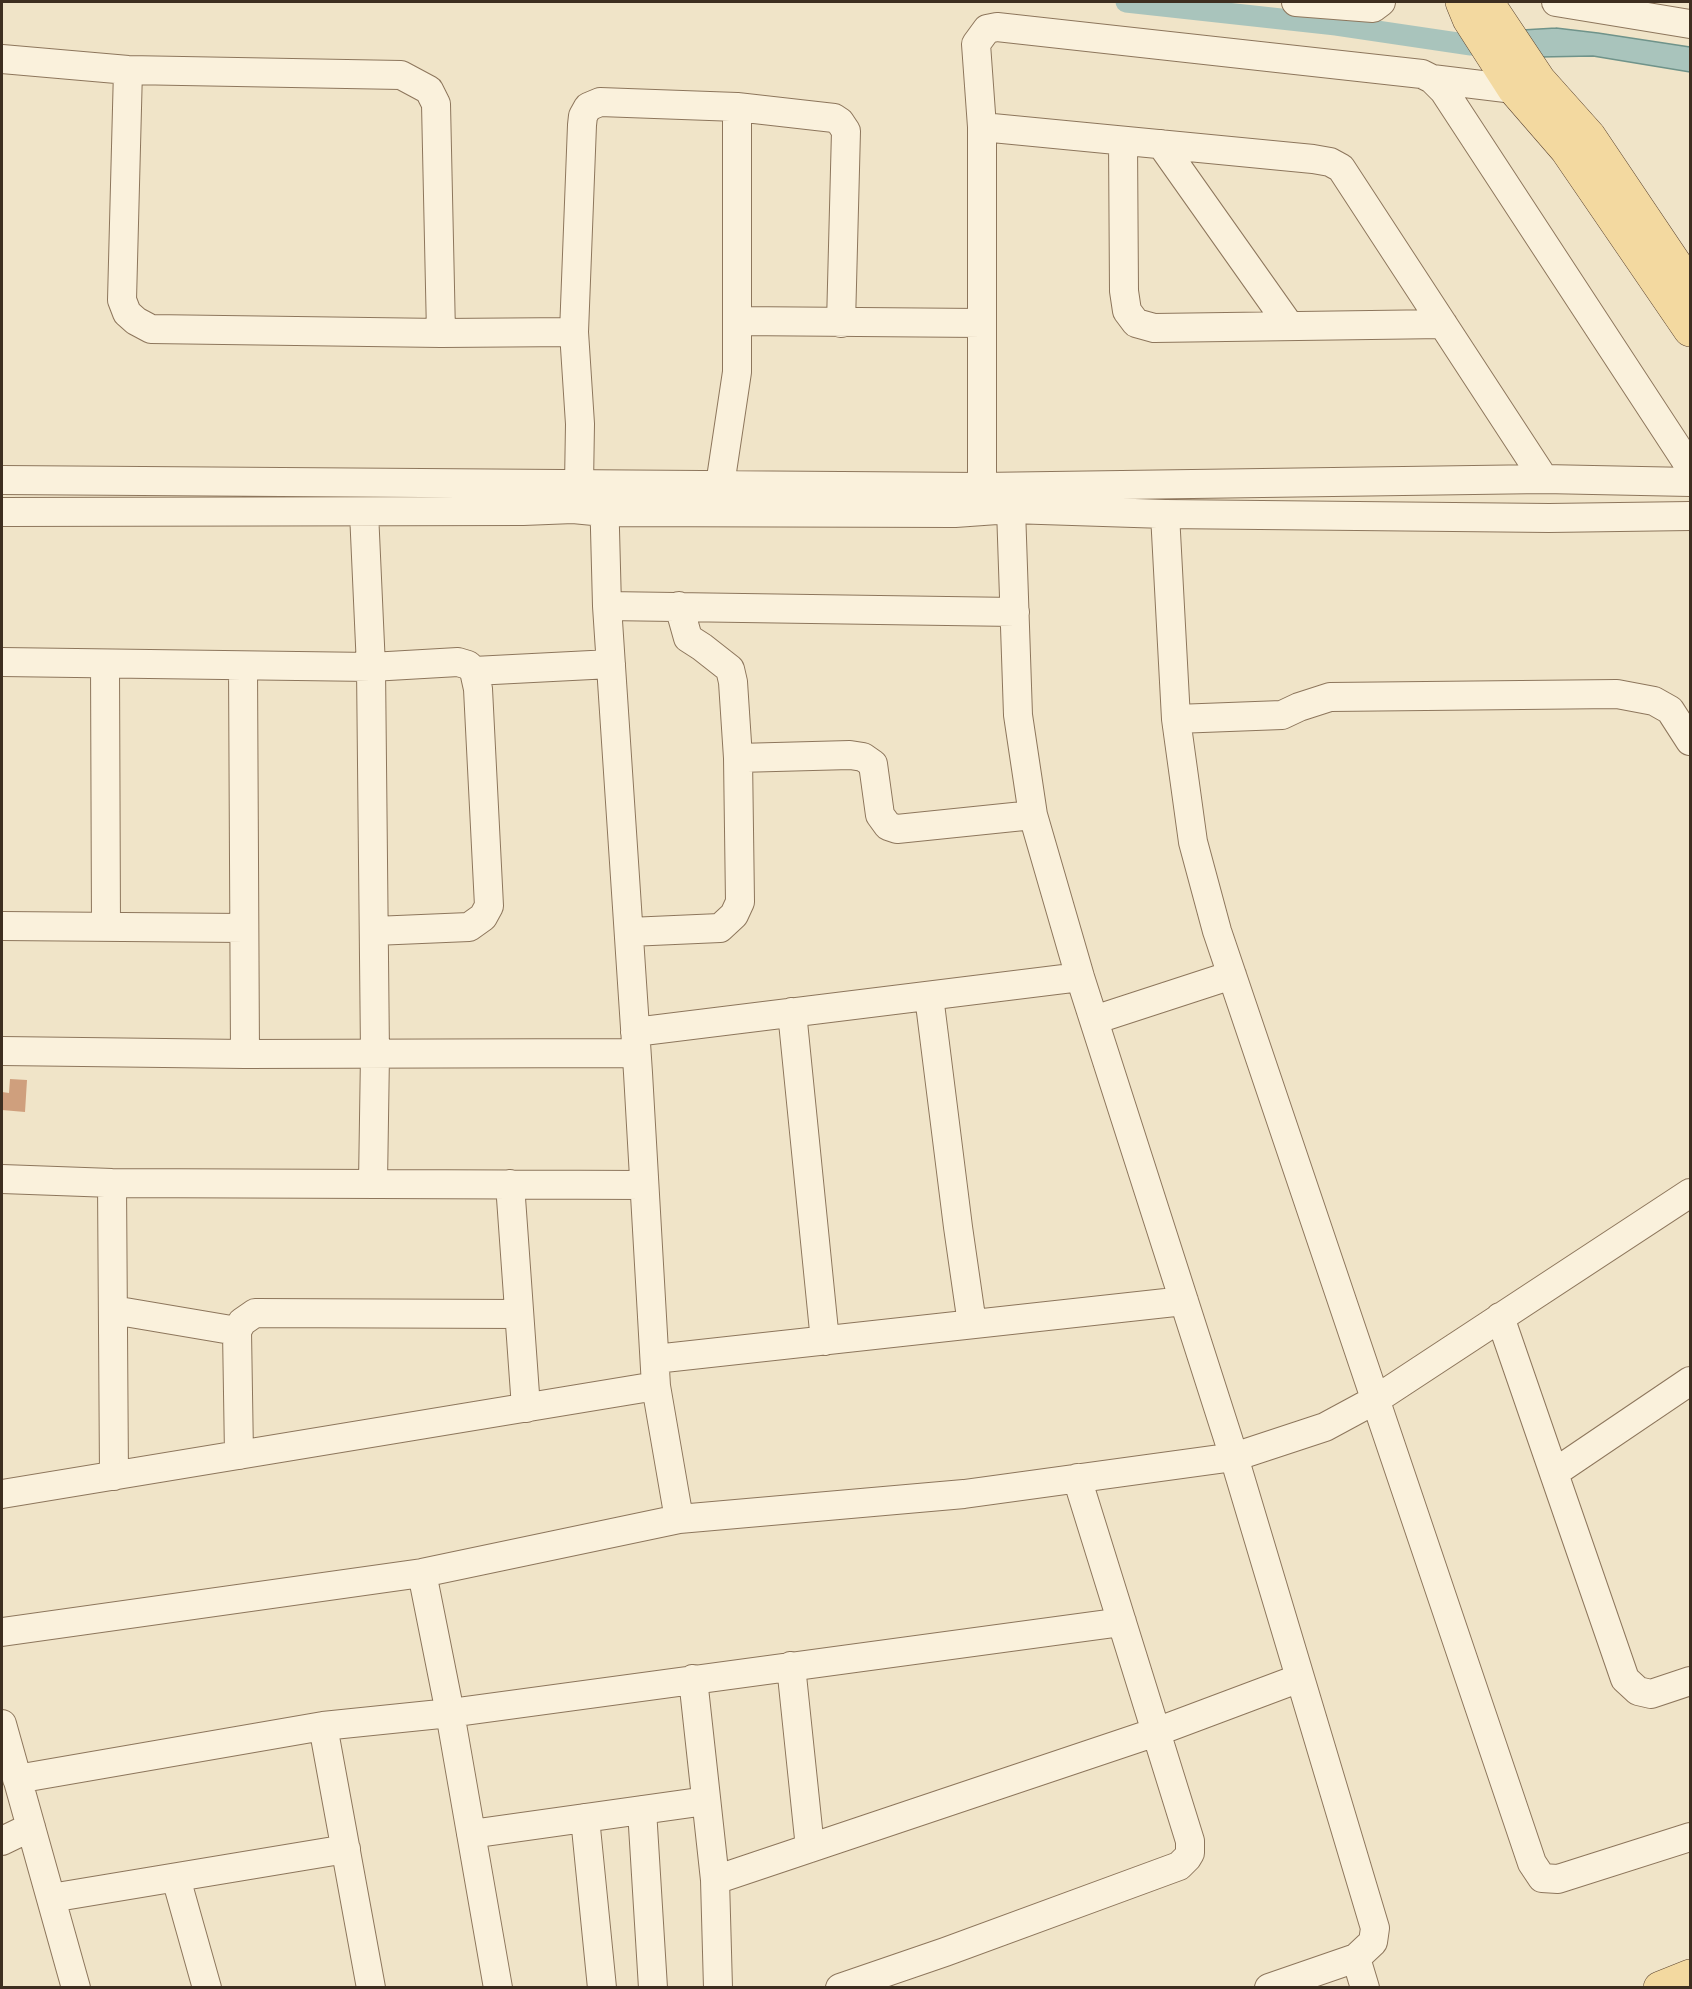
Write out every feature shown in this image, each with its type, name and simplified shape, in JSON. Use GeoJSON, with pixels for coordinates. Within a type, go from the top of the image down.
{"type":"FeatureCollection","features":[{"type":"Feature","properties":{"kind":"main road"},"geometry":{"type":"LineString","coordinates":[[1479,11],[1566,149],[1690,330]]}},
{"type":"Feature","properties":{"kind":"main road"},"geometry":{"type":"LineString","coordinates":[[1521,76],[1589,136],[1690,286]]}},
{"type":"Feature","properties":{"kind":"main road"},"geometry":{"type":"LineString","coordinates":[[1660,1988],[1690,1976]]}},
{"type":"Feature","properties":{"kind":"street"},"geometry":{"type":"LineString","coordinates":[[1296,2],[1373,8],[1381,2]]}},
{"type":"Feature","properties":{"kind":"street"},"geometry":{"type":"LineString","coordinates":[[1556,2],[1690,24]]}},
{"type":"Feature","properties":{"kind":"street"},"geometry":{"type":"LineString","coordinates":[[982,499],[982,127],[976,44],[987,29],[997,27],[1422,74],[1432,79],[1444,91],[1690,467]]}},
{"type":"Feature","properties":{"kind":"street"},"geometry":{"type":"LineString","coordinates":[[2,59],[128,70],[401,75],[429,90],[436,104],[441,333]]}},
{"type":"Feature","properties":{"kind":"street"},"geometry":{"type":"LineString","coordinates":[[128,70],[122,300],[127,313],[136,321],[151,329],[441,333],[574,332]]}},
{"type":"Feature","properties":{"kind":"street"},"geometry":{"type":"LineString","coordinates":[[1432,79],[1521,76]]}},
{"type":"Feature","properties":{"kind":"street"},"geometry":{"type":"LineString","coordinates":[[679,1519],[655,1373],[607,606],[596,493],[580,424],[574,332],[582,125],[583,116],[588,107],[600,102],[737,107],[834,118],[840,122],[846,131],[841,323]]}},
{"type":"Feature","properties":{"kind":"street"},"geometry":{"type":"LineString","coordinates":[[720,485],[737,372],[737,107]]}},
{"type":"Feature","properties":{"kind":"street"},"geometry":{"type":"LineString","coordinates":[[982,127],[1313,159],[1330,162],[1341,168],[1544,479]]}},
{"type":"Feature","properties":{"kind":"street"},"geometry":{"type":"LineString","coordinates":[[1123,141],[1124,291],[1127,310],[1136,323],[1154,328],[1443,324]]}},
{"type":"Feature","properties":{"kind":"street"},"geometry":{"type":"LineString","coordinates":[[1161,144],[1288,325]]}},
{"type":"Feature","properties":{"kind":"street"},"geometry":{"type":"LineString","coordinates":[[737,321],[981,323]]}},
{"type":"Feature","properties":{"kind":"street"},"geometry":{"type":"LineString","coordinates":[[2,512],[364,512],[573,509],[596,493],[720,485],[982,499],[1544,479],[1690,482]]}},
{"type":"Feature","properties":{"kind":"street"},"geometry":{"type":"LineString","coordinates":[[2,480],[596,493],[955,513],[982,499],[1011,509],[1165,514],[1549,518],[1690,516]]}},
{"type":"Feature","properties":{"kind":"street"},"geometry":{"type":"LineString","coordinates":[[1011,509],[1018,715],[1033,815],[1080,977],[1234,1457],[1375,1928],[1373,1942],[1356,1958],[1269,1988]]}},
{"type":"Feature","properties":{"kind":"street"},"geometry":{"type":"LineString","coordinates":[[364,512],[371,667],[375,1054],[373,1184]]}},
{"type":"Feature","properties":{"kind":"street"},"geometry":{"type":"LineString","coordinates":[[1165,514],[1176,719],[1193,842],[1217,931],[1532,1863],[1542,1878],[1558,1879],[1690,1837]]}},
{"type":"Feature","properties":{"kind":"street"},"geometry":{"type":"LineString","coordinates":[[607,606],[1015,612]]}},
{"type":"Feature","properties":{"kind":"street"},"geometry":{"type":"LineString","coordinates":[[629,932],[720,928],[734,915],[740,902],[738,758],[734,682],[730,669],[688,638],[679,606]]}},
{"type":"Feature","properties":{"kind":"street"},"geometry":{"type":"LineString","coordinates":[[2,662],[371,667],[458,662],[468,665],[474,672],[478,689],[489,906],[483,917],[469,927],[374,931]]}},
{"type":"Feature","properties":{"kind":"street"},"geometry":{"type":"LineString","coordinates":[[105,664],[106,927]]}},
{"type":"Feature","properties":{"kind":"street"},"geometry":{"type":"LineString","coordinates":[[474,672],[611,664]]}},
{"type":"Feature","properties":{"kind":"street"},"geometry":{"type":"LineString","coordinates":[[243,666],[246,1054]]}},
{"type":"Feature","properties":{"kind":"street"},"geometry":{"type":"LineString","coordinates":[[1176,719],[1282,715],[1330,697],[1617,694],[1654,701],[1670,710],[1690,741]]}},
{"type":"Feature","properties":{"kind":"street"},"geometry":{"type":"LineString","coordinates":[[738,758],[850,755],[863,757],[873,764],[880,815],[888,825],[897,829],[1033,815]]}},
{"type":"Feature","properties":{"kind":"street"},"geometry":{"type":"LineString","coordinates":[[2,926],[244,928]]}},
{"type":"Feature","properties":{"kind":"street"},"geometry":{"type":"LineString","coordinates":[[1094,1020],[1232,975]]}},
{"type":"Feature","properties":{"kind":"street"},"geometry":{"type":"LineString","coordinates":[[2,1051],[375,1054],[636,1042],[792,1012],[1080,977]]}},
{"type":"Feature","properties":{"kind":"street"},"geometry":{"type":"LineString","coordinates":[[929,996],[972,1324]]}},
{"type":"Feature","properties":{"kind":"street"},"geometry":{"type":"LineString","coordinates":[[792,1012],[825,1341]]}},
{"type":"Feature","properties":{"kind":"street"},"geometry":{"type":"LineString","coordinates":[[2,1179],[112,1182],[644,1185]]}},
{"type":"Feature","properties":{"kind":"street"},"geometry":{"type":"LineString","coordinates":[[112,1182],[114,1476]]}},
{"type":"Feature","properties":{"kind":"street"},"geometry":{"type":"LineString","coordinates":[[510,1184],[526,1408]]}},
{"type":"Feature","properties":{"kind":"street"},"geometry":{"type":"LineString","coordinates":[[2,1632],[422,1573],[679,1519],[964,1494],[1234,1457],[1325,1426],[1375,1400],[1690,1193]]}},
{"type":"Feature","properties":{"kind":"street"},"geometry":{"type":"LineString","coordinates":[[2,1494],[526,1408],[655,1373],[825,1341],[1184,1301]]}},
{"type":"Feature","properties":{"kind":"street"},"geometry":{"type":"LineString","coordinates":[[113,1310],[237,1331]]}},
{"type":"Feature","properties":{"kind":"street"},"geometry":{"type":"LineString","coordinates":[[239,1455],[237,1331],[242,1322],[255,1313],[519,1314]]}},
{"type":"Feature","properties":{"kind":"street"},"geometry":{"type":"LineString","coordinates":[[1500,1317],[1625,1679],[1638,1691],[1651,1694],[1690,1681]]}},
{"type":"Feature","properties":{"kind":"street"},"geometry":{"type":"LineString","coordinates":[[1554,1473],[1690,1381]]}},
{"type":"Feature","properties":{"kind":"street"},"geometry":{"type":"LineString","coordinates":[[840,1988],[1179,1866],[1190,1852],[1190,1841],[1077,1478]]}},
{"type":"Feature","properties":{"kind":"street"},"geometry":{"type":"LineString","coordinates":[[422,1573],[450,1713],[498,1988]]}},
{"type":"Feature","properties":{"kind":"street"},"geometry":{"type":"LineString","coordinates":[[17,1779],[323,1726],[450,1713],[1122,1622]]}},
{"type":"Feature","properties":{"kind":"street"},"geometry":{"type":"LineString","coordinates":[[791,1666],[810,1848]]}},
{"type":"Feature","properties":{"kind":"street"},"geometry":{"type":"LineString","coordinates":[[715,1880],[1156,1732],[1300,1678]]}},
{"type":"Feature","properties":{"kind":"street"},"geometry":{"type":"LineString","coordinates":[[693,1679],[715,1880],[718,1988]]}},
{"type":"Feature","properties":{"kind":"street"},"geometry":{"type":"LineString","coordinates":[[2,1724],[76,1988]]}},
{"type":"Feature","properties":{"kind":"street"},"geometry":{"type":"LineString","coordinates":[[323,1726],[371,1988]]}},
{"type":"Feature","properties":{"kind":"street"},"geometry":{"type":"LineString","coordinates":[[471,1834],[706,1801]]}},
{"type":"Feature","properties":{"kind":"street"},"geometry":{"type":"LineString","coordinates":[[642,1810],[653,1988]]}},
{"type":"Feature","properties":{"kind":"street"},"geometry":{"type":"LineString","coordinates":[[585,1818],[602,1988]]}},
{"type":"Feature","properties":{"kind":"street"},"geometry":{"type":"LineString","coordinates":[[2,1841],[31,1827]]}},
{"type":"Feature","properties":{"kind":"street"},"geometry":{"type":"LineString","coordinates":[[51,1898],[346,1849]]}},
{"type":"Feature","properties":{"kind":"street"},"geometry":{"type":"LineString","coordinates":[[176,1878],[207,1988]]}},
{"type":"Feature","properties":{"kind":"street"},"geometry":{"type":"LineString","coordinates":[[1356,1958],[1365,1988]]}},
{"type":"Feature","properties":{"kind":"water"},"geometry":{"type":"Polygon","coordinates":[[[1556,28],[1690,47],[1690,72],[1593,56],[1540,57],[1522,30],[1556,28]]]}},
{"type":"Feature","properties":{"kind":"building"},"geometry":{"type":"Polygon","coordinates":[[[10,1079],[27,1080],[25,1112],[2,1110],[2,1092],[9,1093],[10,1079]]]}},
{"type":"Feature","properties":{"kind":"waterway"},"geometry":{"type":"LineString","coordinates":[[1126,2],[1336,25],[1471,45],[1493,45]]}}]}
